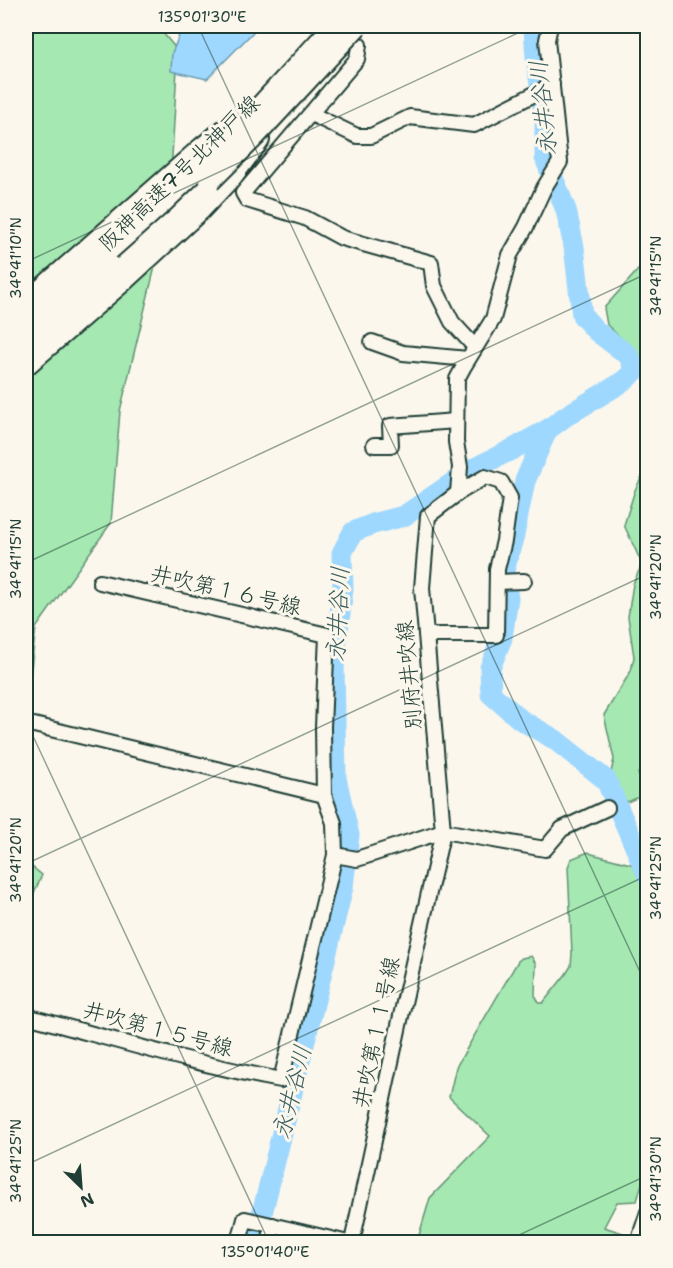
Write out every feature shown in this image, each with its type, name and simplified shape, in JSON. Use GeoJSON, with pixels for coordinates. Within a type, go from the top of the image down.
{"type":"FeatureCollection","features":[{"type":"Feature","properties":{"kind":"highway","name":"阪神高速7号北神戸線"},"geometry":{"type":"LineString","coordinates":[[26,346],[121,264],[255,136],[345,27]]}},
{"type":"Feature","properties":{"kind":"highway","name":"阪神高速7号北神戸線"},"geometry":{"type":"LineString","coordinates":[[26,322],[163,202],[345,27]]}},
{"type":"Feature","properties":{"kind":"highway"},"geometry":{"type":"LineString","coordinates":[[26,303],[202,148],[302,67],[345,27]]}},
{"type":"Feature","properties":{"kind":"highway"},"geometry":{"type":"LineString","coordinates":[[26,365],[200,210],[232,176],[345,27]]}},
{"type":"Feature","properties":{"kind":"street"},"geometry":{"type":"LineString","coordinates":[[458,494],[460,467],[456,442],[457,379],[493,319],[510,255],[560,162],[545,88],[547,40],[550,26]]}},
{"type":"Feature","properties":{"kind":"street"},"geometry":{"type":"LineString","coordinates":[[345,27],[359,45],[357,59],[243,193],[247,200],[305,218],[342,238],[431,263],[434,286],[452,322],[472,353]]}},
{"type":"Feature","properties":{"kind":"street"},"geometry":{"type":"LineString","coordinates":[[311,114],[357,136],[371,136],[410,117],[474,125],[545,88]]}},
{"type":"Feature","properties":{"kind":"street"},"geometry":{"type":"LineString","coordinates":[[372,342],[403,353],[472,353]]}},
{"type":"Feature","properties":{"kind":"street"},"geometry":{"type":"LineString","coordinates":[[374,446],[391,444],[390,426],[456,421]]}},
{"type":"Feature","properties":{"kind":"street"},"geometry":{"type":"LineString","coordinates":[[426,635],[496,635],[508,582],[497,569],[504,541],[510,498],[501,482],[485,477],[458,494]]}},
{"type":"Feature","properties":{"kind":"street","name":"別府井吹線"},"geometry":{"type":"LineString","coordinates":[[443,831],[422,588],[428,516],[458,494]]}},
{"type":"Feature","properties":{"kind":"street","name":"井吹第１６号線"},"geometry":{"type":"LineString","coordinates":[[100,582],[327,635],[323,727],[324,795],[334,824],[338,855],[281,1080]]}},
{"type":"Feature","properties":{"kind":"street"},"geometry":{"type":"LineString","coordinates":[[34,725],[324,795]]}},
{"type":"Feature","properties":{"kind":"street"},"geometry":{"type":"LineString","coordinates":[[338,855],[357,859],[443,831],[545,849],[562,829],[607,808]]}},
{"type":"Feature","properties":{"kind":"street","name":"井吹第１１号線"},"geometry":{"type":"LineString","coordinates":[[352,1242],[443,831]]}},
{"type":"Feature","properties":{"kind":"street","name":"井吹第１５号線"},"geometry":{"type":"LineString","coordinates":[[26,1016],[174,1056],[281,1080]]}},
{"type":"Feature","properties":{"kind":"street"},"geometry":{"type":"LineString","coordinates":[[638,1242],[648,1212]]}},
{"type":"Feature","properties":{"kind":"street"},"geometry":{"type":"LineString","coordinates":[[239,1242],[245,1219],[344,1242]]}},
{"type":"Feature","properties":{"kind":"street"},"geometry":{"type":"LineString","coordinates":[[269,1242],[270,1225]]}},
{"type":"Feature","properties":{"kind":"green space"},"geometry":{"type":"Polygon","coordinates":[[[26,26],[157,26],[178,51],[169,209],[120,411],[111,523],[36,628],[26,710],[26,26]]]}},
{"type":"Feature","properties":{"kind":"green space"},"geometry":{"type":"Polygon","coordinates":[[[647,260],[647,422],[645,373],[627,344],[607,325],[604,308],[647,260]]]}},
{"type":"Feature","properties":{"kind":"green space"},"geometry":{"type":"Polygon","coordinates":[[[647,467],[647,768],[638,773],[644,793],[628,802],[621,797],[610,777],[614,759],[604,715],[631,671],[634,657],[628,617],[633,584],[642,564],[624,525],[635,490],[647,467]]]}},
{"type":"Feature","properties":{"kind":"green space"},"geometry":{"type":"Polygon","coordinates":[[[588,852],[638,866],[647,889],[647,1166],[637,1201],[617,1202],[604,1227],[623,1233],[622,1239],[598,1238],[591,1242],[417,1242],[430,1198],[490,1136],[449,1097],[456,1067],[518,961],[531,956],[536,964],[535,995],[539,1003],[543,1003],[571,966],[568,867],[571,859],[588,852]]]}},
{"type":"Feature","properties":{"kind":"green space"},"geometry":{"type":"Polygon","coordinates":[[[26,862],[42,875],[26,911],[26,862]]]}},
{"type":"Feature","properties":{"kind":"water"},"geometry":{"type":"Polygon","coordinates":[[[182,26],[259,26],[207,79],[171,71],[172,53],[182,26]]]}},
{"type":"Feature","properties":{"kind":"waterway","name":"永井谷川"},"geometry":{"type":"LineString","coordinates":[[255,1242],[343,887],[349,835],[336,778],[334,663],[343,589],[342,553],[353,532],[404,516],[473,469],[547,430],[621,383],[635,371],[629,356],[596,331],[582,315],[574,247],[566,210],[545,158],[545,117],[536,58],[535,26]]}},
{"type":"Feature","properties":{"kind":"waterway"},"geometry":{"type":"LineString","coordinates":[[547,430],[525,481],[504,571],[508,598],[502,638],[490,668],[491,694],[521,720],[554,739],[606,780],[648,876]]}}]}
